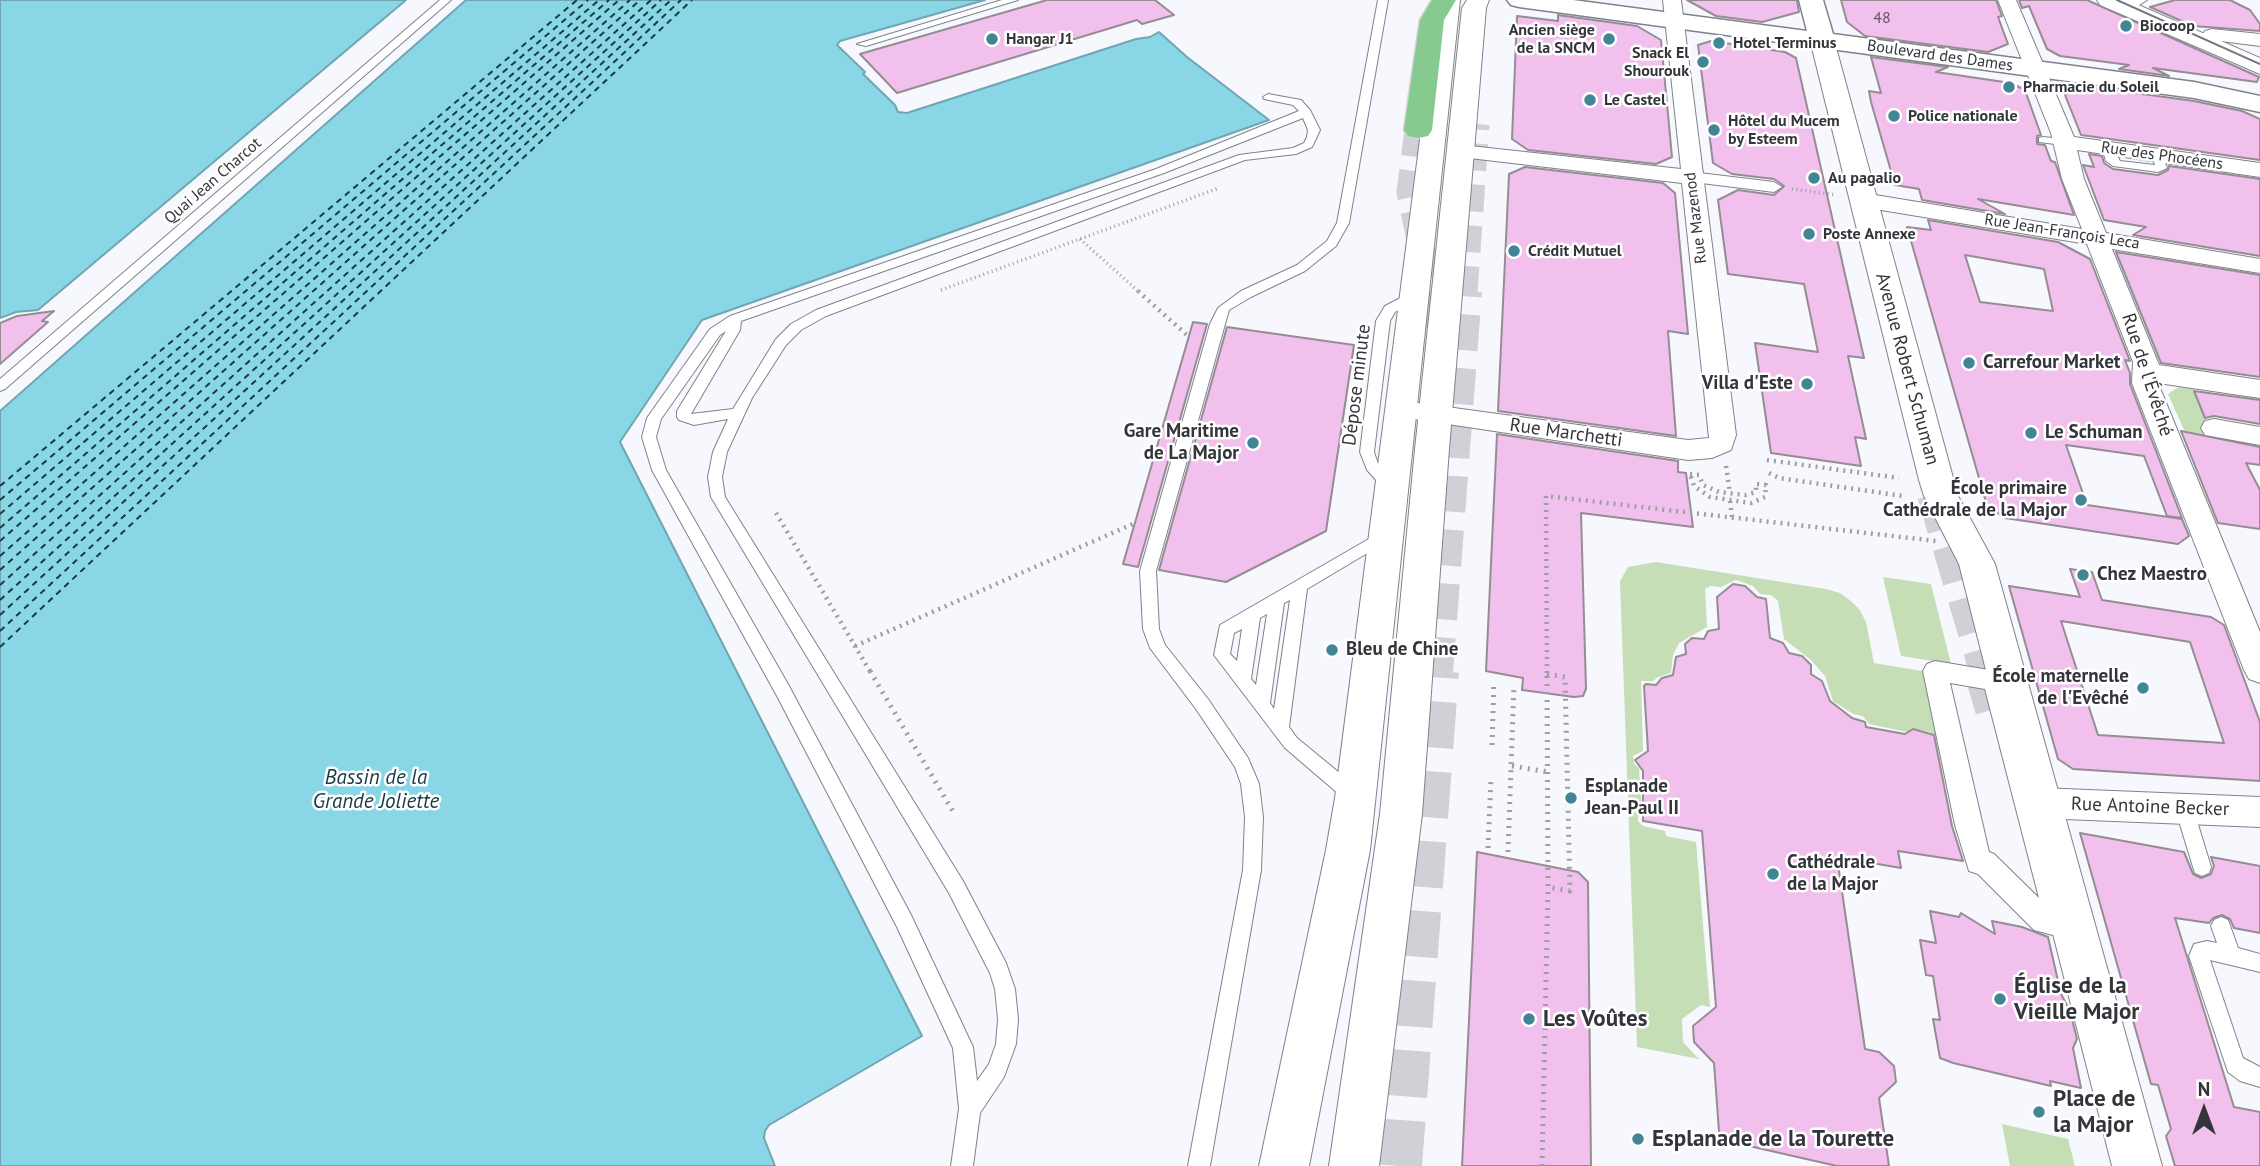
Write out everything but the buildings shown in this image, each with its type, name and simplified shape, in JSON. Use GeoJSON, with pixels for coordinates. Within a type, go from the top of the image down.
{"type":"FeatureCollection","features":[{"type":"Feature","properties":{"kind":"highway"},"geometry":{"type":"LineString","coordinates":[[1418,130],[1432,20],[1444,0]]}},
{"type":"Feature","properties":{"kind":"main road","name":"Boulevard des Dames"},"geometry":{"type":"LineString","coordinates":[[1519,0],[1674,11],[1822,40],[2194,90],[2260,104]]}},
{"type":"Feature","properties":{"kind":"main road","name":"Avenue Robert Schuman"},"geometry":{"type":"LineString","coordinates":[[1811,0],[1822,40]]}},
{"type":"Feature","properties":{"kind":"main road","name":"Boulevard des Dames"},"geometry":{"type":"LineString","coordinates":[[2194,90],[2260,93]]}},
{"type":"Feature","properties":{"kind":"street"},"geometry":{"type":"LineString","coordinates":[[1354,1166],[1401,814],[1420,412],[1416,294],[1449,0]]}},
{"type":"Feature","properties":{"kind":"street"},"geometry":{"type":"LineString","coordinates":[[1284,1166],[1346,863],[1393,489],[1420,412],[1461,151],[1474,8],[1478,0]]}},
{"type":"Feature","properties":{"kind":"street","name":"Rue de l'Évêché"},"geometry":{"type":"LineString","coordinates":[[2007,0],[2062,133],[2053,141],[2073,179],[2146,362],[2145,383],[2260,670]]}},
{"type":"Feature","properties":{"kind":"street"},"geometry":{"type":"LineString","coordinates":[[2108,0],[2260,68]]}},
{"type":"Feature","properties":{"kind":"street"},"geometry":{"type":"LineString","coordinates":[[2136,0],[2260,56]]}},
{"type":"Feature","properties":{"kind":"street","name":"Rue Mazenod"},"geometry":{"type":"LineString","coordinates":[[1674,11],[1691,177],[1723,435]]}},
{"type":"Feature","properties":{"kind":"street"},"geometry":{"type":"LineString","coordinates":[[2212,35],[2260,40]]}},
{"type":"Feature","properties":{"kind":"street","name":"Avenue Robert Schuman"},"geometry":{"type":"LineString","coordinates":[[1822,40],[1849,197],[1941,496],[1977,564],[2137,1166]]}},
{"type":"Feature","properties":{"kind":"street","name":"Rue des Phocéens"},"geometry":{"type":"LineString","coordinates":[[2053,141],[2260,170]]}},
{"type":"Feature","properties":{"kind":"street"},"geometry":{"type":"LineString","coordinates":[[1461,151],[1774,187]]}},
{"type":"Feature","properties":{"kind":"street","name":"Rue Jean-François Leca"},"geometry":{"type":"LineString","coordinates":[[1849,197],[2252,265]]}},
{"type":"Feature","properties":{"kind":"street"},"geometry":{"type":"LineString","coordinates":[[2252,265],[2260,291]]}},
{"type":"Feature","properties":{"kind":"street"},"geometry":{"type":"LineString","coordinates":[[2146,372],[2260,389]]}},
{"type":"Feature","properties":{"kind":"street","name":"Rue Marchetti"},"geometry":{"type":"LineString","coordinates":[[1420,412],[1688,450],[1717,446],[1723,435]]}},
{"type":"Feature","properties":{"kind":"street"},"geometry":{"type":"LineString","coordinates":[[2214,428],[2260,436]]}},
{"type":"Feature","properties":{"kind":"street"},"geometry":{"type":"LineString","coordinates":[[1934,671],[1996,681],[2024,789],[2060,924],[2044,921],[1985,863],[1978,862],[1968,825],[1934,671]]}},
{"type":"Feature","properties":{"kind":"street","name":"Rue Antoine Becker"},"geometry":{"type":"LineString","coordinates":[[2040,803],[2260,811]]}},
{"type":"Feature","properties":{"kind":"lane","name":"Quai Jean Charcot"},"geometry":{"type":"LineString","coordinates":[[0,386],[446,0]]}},
{"type":"Feature","properties":{"kind":"lane"},"geometry":{"type":"LineString","coordinates":[[862,44],[1013,0]]}},
{"type":"Feature","properties":{"kind":"lane"},"geometry":{"type":"LineString","coordinates":[[1199,1166],[1252,870],[1254,817],[1250,784],[1242,763],[1202,704],[1158,648],[1151,629],[1148,571],[1217,324],[1224,308],[1246,293],[1301,268],[1332,243],[1343,223],[1383,0]]}},
{"type":"Feature","properties":{"kind":"lane"},"geometry":{"type":"LineString","coordinates":[[970,1109],[997,1070],[1006,1044],[1008,1019],[1005,989],[999,970],[956,887],[718,497],[715,477],[720,452],[745,397],[781,342],[796,327],[821,313],[1243,157],[1296,151],[1308,145],[1314,130],[1306,112],[1297,102],[1268,97]]}},
{"type":"Feature","properties":{"kind":"lane"},"geometry":{"type":"LineString","coordinates":[[962,1166],[970,1109],[963,1047],[904,921],[783,691],[659,470],[649,437],[654,418],[715,332],[735,319],[1160,171],[1306,112]]}},
{"type":"Feature","properties":{"kind":"lane","name":"Dépose minute"},"geometry":{"type":"LineString","coordinates":[[1393,489],[1372,466],[1368,457],[1368,440],[1383,321],[1390,309],[1416,294]]}},
{"type":"Feature","properties":{"kind":"lane"},"geometry":{"type":"LineString","coordinates":[[735,319],[733,330],[684,411],[684,417],[694,420],[737,413]]}},
{"type":"Feature","properties":{"kind":"lane"},"geometry":{"type":"LineString","coordinates":[[1356,798],[1291,743],[1222,655],[1226,630],[1388,534]]}},
{"type":"Feature","properties":{"kind":"lane"},"geometry":{"type":"LineString","coordinates":[[1280,729],[1300,586]]}},
{"type":"Feature","properties":{"kind":"lane"},"geometry":{"type":"LineString","coordinates":[[1261,705],[1277,600]]}},
{"type":"Feature","properties":{"kind":"lane"},"geometry":{"type":"LineString","coordinates":[[1242,681],[1252,615]]}},
{"type":"Feature","properties":{"kind":"lane"},"geometry":{"type":"LineString","coordinates":[[2184,808],[2202,867]]}},
{"type":"Feature","properties":{"kind":"lane"},"geometry":{"type":"LineString","coordinates":[[2221,926],[2231,955]]}},
{"type":"Feature","properties":{"kind":"lane"},"geometry":{"type":"LineString","coordinates":[[2260,962],[2207,950],[2201,951],[2200,956],[2235,1065],[2247,1074],[2260,1077]]}},
{"type":"Feature","properties":{"kind":"path"},"geometry":{"type":"LineString","coordinates":[[1774,187],[1849,197]]}},
{"type":"Feature","properties":{"kind":"path"},"geometry":{"type":"LineString","coordinates":[[941,290],[1219,188]]}},
{"type":"Feature","properties":{"kind":"path"},"geometry":{"type":"LineString","coordinates":[[1080,239],[1188,336]]}},
{"type":"Feature","properties":{"kind":"path"},"geometry":{"type":"LineString","coordinates":[[1767,460],[1899,478]]}},
{"type":"Feature","properties":{"kind":"path"},"geometry":{"type":"LineString","coordinates":[[1726,467],[1730,493]]}},
{"type":"Feature","properties":{"kind":"path"},"geometry":{"type":"LineString","coordinates":[[1769,472],[1779,478],[1903,496]]}},
{"type":"Feature","properties":{"kind":"path"},"geometry":{"type":"LineString","coordinates":[[1690,474],[1694,486],[1702,494],[1751,503],[1765,497],[1766,485],[1756,484],[1756,492],[1751,494],[1730,493],[1707,488],[1699,475]]}},
{"type":"Feature","properties":{"kind":"path"},"geometry":{"type":"LineString","coordinates":[[1542,1166],[1548,887],[1546,496],[1942,542]]}},
{"type":"Feature","properties":{"kind":"path"},"geometry":{"type":"LineString","coordinates":[[1730,501],[1732,517]]}},
{"type":"Feature","properties":{"kind":"path"},"geometry":{"type":"LineString","coordinates":[[776,513],[955,815]]}},
{"type":"Feature","properties":{"kind":"path"},"geometry":{"type":"LineString","coordinates":[[855,646],[1135,523]]}},
{"type":"Feature","properties":{"kind":"path"},"geometry":{"type":"LineString","coordinates":[[1547,674],[1565,677],[1570,891],[1548,887]]}},
{"type":"Feature","properties":{"kind":"path"},"geometry":{"type":"LineString","coordinates":[[1492,746],[1494,681]]}},
{"type":"Feature","properties":{"kind":"path"},"geometry":{"type":"LineString","coordinates":[[1508,852],[1514,685]]}},
{"type":"Feature","properties":{"kind":"path"},"geometry":{"type":"LineString","coordinates":[[1511,766],[1548,772]]}},
{"type":"Feature","properties":{"kind":"path"},"geometry":{"type":"LineString","coordinates":[[1488,848],[1491,778]]}},
{"type":"Feature","properties":{"kind":"green space"},"geometry":{"type":"Polygon","coordinates":[[[2179,387],[2193,389],[2213,437],[2185,432],[2168,394],[2179,387]]]}},
{"type":"Feature","properties":{"kind":"green space"},"geometry":{"type":"Polygon","coordinates":[[[1656,562],[1826,589],[1840,593],[1851,601],[1866,622],[1874,663],[1927,672],[1956,827],[1936,737],[1930,732],[1913,729],[1907,732],[1869,724],[1863,716],[1853,714],[1833,701],[1825,676],[1811,660],[1784,639],[1778,601],[1771,595],[1760,594],[1753,586],[1736,580],[1721,587],[1710,586],[1705,589],[1707,627],[1679,643],[1673,655],[1671,673],[1653,681],[1641,681],[1643,751],[1633,756],[1634,764],[1639,768],[1642,812],[1638,815],[1638,821],[1643,826],[1665,831],[1666,836],[1696,842],[1710,1007],[1701,1005],[1682,1019],[1683,1042],[1699,1059],[1637,1047],[1620,581],[1628,567],[1656,562]]]}},
{"type":"Feature","properties":{"kind":"green space"},"geometry":{"type":"Polygon","coordinates":[[[1883,577],[1931,584],[1951,664],[1901,656],[1883,577]]]}},
{"type":"Feature","properties":{"kind":"green space"},"geometry":{"type":"Polygon","coordinates":[[[2002,1124],[2068,1139],[2075,1166],[2010,1166],[2002,1124]]]}},
{"type":"Feature","properties":{"kind":"water"},"geometry":{"type":"Polygon","coordinates":[[[0,0],[406,0],[38,310],[16,312],[0,318],[0,0]]]}},
{"type":"Feature","properties":{"kind":"water","name":"Bassin de la Grande Joliette"},"geometry":{"type":"Polygon","coordinates":[[[466,0],[985,0],[840,41],[837,45],[865,72],[863,74],[895,105],[898,112],[907,113],[1159,32],[1269,120],[702,320],[620,442],[922,1036],[769,1125],[764,1138],[775,1166],[0,1166],[0,411],[466,0]]]}},
{"type":"Feature","properties":{"kind":"ferry route"},"geometry":{"type":"LineString","coordinates":[[0,486],[577,0]]}},
{"type":"Feature","properties":{"kind":"ferry route"},"geometry":{"type":"LineString","coordinates":[[0,500],[588,0]]}},
{"type":"Feature","properties":{"kind":"ferry route"},"geometry":{"type":"LineString","coordinates":[[0,514],[599,0]]}},
{"type":"Feature","properties":{"kind":"ferry route"},"geometry":{"type":"LineString","coordinates":[[0,528],[609,0]]}},
{"type":"Feature","properties":{"kind":"ferry route"},"geometry":{"type":"LineString","coordinates":[[0,541],[619,0]]}},
{"type":"Feature","properties":{"kind":"ferry route"},"geometry":{"type":"LineString","coordinates":[[0,556],[630,0]]}},
{"type":"Feature","properties":{"kind":"ferry route"},"geometry":{"type":"LineString","coordinates":[[0,570],[640,0]]}},
{"type":"Feature","properties":{"kind":"ferry route"},"geometry":{"type":"LineString","coordinates":[[0,585],[651,0]]}},
{"type":"Feature","properties":{"kind":"ferry route"},"geometry":{"type":"LineString","coordinates":[[0,600],[661,0]]}},
{"type":"Feature","properties":{"kind":"ferry route"},"geometry":{"type":"LineString","coordinates":[[0,615],[671,0]]}},
{"type":"Feature","properties":{"kind":"ferry route"},"geometry":{"type":"LineString","coordinates":[[0,631],[681,0]]}},
{"type":"Feature","properties":{"kind":"ferry route"},"geometry":{"type":"LineString","coordinates":[[0,647],[692,0]]}},
{"type":"Feature","properties":{"kind":"tunnel"},"geometry":{"type":"LineString","coordinates":[[1464,293],[1476,124]]}},
{"type":"Feature","properties":{"kind":"tunnel"},"geometry":{"type":"LineString","coordinates":[[1418,130],[1410,192],[1431,293]]}},
{"type":"Feature","properties":{"kind":"tunnel"},"geometry":{"type":"LineString","coordinates":[[1431,291],[1442,345]]}},
{"type":"Feature","properties":{"kind":"tunnel"},"geometry":{"type":"LineString","coordinates":[[1435,673],[1464,291]]}},
{"type":"Feature","properties":{"kind":"tunnel"},"geometry":{"type":"LineString","coordinates":[[1935,494],[1988,673]]}},
{"type":"Feature","properties":{"kind":"tunnel"},"geometry":{"type":"LineString","coordinates":[[1399,1166],[1436,671]]}},
{"type":"Feature","properties":{"kind":"tunnel"},"geometry":{"type":"LineString","coordinates":[[1987,671],[1998,708]]}},
{"type":"Feature","properties":{"kind":"tram line"},"geometry":{"type":"LineString","coordinates":[[2117,0],[2260,64]]}},
{"type":"Feature","properties":{"kind":"place","name":"Biocoop"},"geometry":{"type":"Point","coordinates":[2126,26]}},
{"type":"Feature","properties":{"kind":"place","name":"Hangar J1"},"geometry":{"type":"Point","coordinates":[992,39]}},
{"type":"Feature","properties":{"kind":"place","name":"Ancien siège de la SNCM"},"geometry":{"type":"Point","coordinates":[1609,39]}},
{"type":"Feature","properties":{"kind":"place","name":"Hotel Terminus"},"geometry":{"type":"Point","coordinates":[1719,43]}},
{"type":"Feature","properties":{"kind":"place","name":"Snack El Shourouk"},"geometry":{"type":"Point","coordinates":[1703,62]}},
{"type":"Feature","properties":{"kind":"place","name":"Pharmacie du Soleil"},"geometry":{"type":"Point","coordinates":[2009,87]}},
{"type":"Feature","properties":{"kind":"place","name":"Le Castel"},"geometry":{"type":"Point","coordinates":[1590,100]}},
{"type":"Feature","properties":{"kind":"place","name":"Police nationale"},"geometry":{"type":"Point","coordinates":[1894,116]}},
{"type":"Feature","properties":{"kind":"place","name":"Hôtel du Mucem by Esteem"},"geometry":{"type":"Point","coordinates":[1714,130]}},
{"type":"Feature","properties":{"kind":"place","name":"Au pagalio"},"geometry":{"type":"Point","coordinates":[1814,178]}},
{"type":"Feature","properties":{"kind":"place","name":"Poste Annexe"},"geometry":{"type":"Point","coordinates":[1809,234]}},
{"type":"Feature","properties":{"kind":"place","name":"Crédit Mutuel"},"geometry":{"type":"Point","coordinates":[1514,251]}},
{"type":"Feature","properties":{"kind":"place","name":"Carrefour Market"},"geometry":{"type":"Point","coordinates":[1969,363]}},
{"type":"Feature","properties":{"kind":"place","name":"Villa d'Este"},"geometry":{"type":"Point","coordinates":[1807,384]}},
{"type":"Feature","properties":{"kind":"place","name":"Le Schuman"},"geometry":{"type":"Point","coordinates":[2031,433]}},
{"type":"Feature","properties":{"kind":"place","name":"Gare Maritime de La Major"},"geometry":{"type":"Point","coordinates":[1253,443]}},
{"type":"Feature","properties":{"kind":"place","name":"École primaire Cathédrale de la Major"},"geometry":{"type":"Point","coordinates":[2081,500]}},
{"type":"Feature","properties":{"kind":"place","name":"Chez Maestro"},"geometry":{"type":"Point","coordinates":[2083,575]}},
{"type":"Feature","properties":{"kind":"place","name":"Bleu de Chine"},"geometry":{"type":"Point","coordinates":[1332,650]}},
{"type":"Feature","properties":{"kind":"place","name":"École maternelle de l'Evêché"},"geometry":{"type":"Point","coordinates":[2143,688]}},
{"type":"Feature","properties":{"kind":"place","name":"Esplanade Jean-Paul II"},"geometry":{"type":"Point","coordinates":[1571,798]}},
{"type":"Feature","properties":{"kind":"place","name":"Cathédrale de la Major"},"geometry":{"type":"Point","coordinates":[1773,874]}},
{"type":"Feature","properties":{"kind":"place","name":"Église de la Vieille Major"},"geometry":{"type":"Point","coordinates":[2000,999]}},
{"type":"Feature","properties":{"kind":"place","name":"Les Voûtes"},"geometry":{"type":"Point","coordinates":[1529,1019]}},
{"type":"Feature","properties":{"kind":"place","name":"Place de la Major"},"geometry":{"type":"Point","coordinates":[2039,1112]}},
{"type":"Feature","properties":{"kind":"place","name":"Esplanade de la Tourette"},"geometry":{"type":"Point","coordinates":[1638,1139]}}]}
